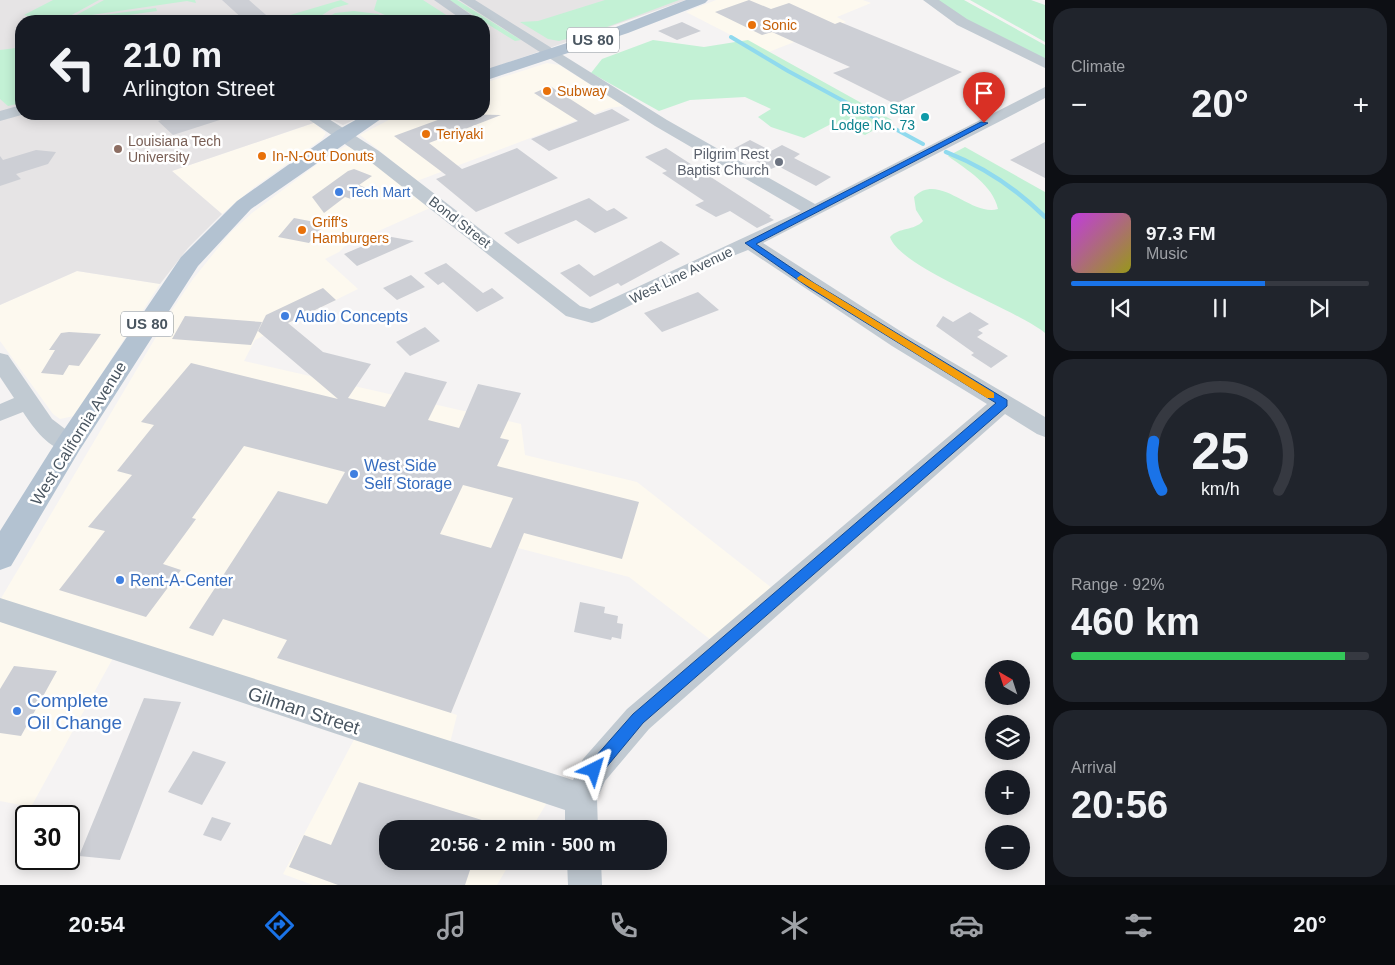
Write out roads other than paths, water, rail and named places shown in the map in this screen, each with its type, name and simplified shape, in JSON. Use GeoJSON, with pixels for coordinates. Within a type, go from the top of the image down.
{"type":"FeatureCollection","features":[{"type":"Feature","properties":{"kind":"main road","name":"US 80"},"geometry":{"type":"LineString","coordinates":[[490,74],[552,54],[700,0]]}},
{"type":"Feature","properties":{"kind":"main road","name":"West California Avenue"},"geometry":{"type":"LineString","coordinates":[[0,557],[69,444],[189,262],[244,205],[343,134],[368,120]]}},
{"type":"Feature","properties":{"kind":"street"},"geometry":{"type":"LineString","coordinates":[[440,0],[464,15]]}},
{"type":"Feature","properties":{"kind":"street"},"geometry":{"type":"LineString","coordinates":[[466,0],[490,15]]}},
{"type":"Feature","properties":{"kind":"street"},"geometry":{"type":"LineString","coordinates":[[930,0],[979,31],[1045,64]]}},
{"type":"Feature","properties":{"kind":"street"},"geometry":{"type":"LineString","coordinates":[[490,15],[661,122],[814,211]]}},
{"type":"Feature","properties":{"kind":"street"},"geometry":{"type":"LineString","coordinates":[[518,51],[532,60]]}},
{"type":"Feature","properties":{"kind":"street","name":"West Line Avenue"},"geometry":{"type":"LineString","coordinates":[[583,316],[592,316],[609,310],[713,257],[750,243],[1045,92]]}},
{"type":"Feature","properties":{"kind":"street"},"geometry":{"type":"LineString","coordinates":[[1,114],[15,111]]}},
{"type":"Feature","properties":{"kind":"street","name":"Bond Street"},"geometry":{"type":"LineString","coordinates":[[321,120],[343,134],[443,209],[573,311],[583,316]]}},
{"type":"Feature","properties":{"kind":"street"},"geometry":{"type":"LineString","coordinates":[[750,243],[811,285],[1045,428]]}},
{"type":"Feature","properties":{"kind":"street"},"geometry":{"type":"LineString","coordinates":[[0,360],[44,425],[69,444]]}},
{"type":"Feature","properties":{"kind":"street"},"geometry":{"type":"LineString","coordinates":[[0,413],[27,402]]}},
{"type":"Feature","properties":{"kind":"street"},"geometry":{"type":"LineString","coordinates":[[582,820],[581,799],[594,770],[638,718],[1003,403]]}},
{"type":"Feature","properties":{"kind":"street","name":"Gilman Street"},"geometry":{"type":"LineString","coordinates":[[0,610],[581,799]]}},
{"type":"Feature","properties":{"kind":"street"},"geometry":{"type":"LineString","coordinates":[[584,870],[585,885]]}},
{"type":"Feature","properties":{"kind":"waterway"},"geometry":{"type":"LineString","coordinates":[[731,37],[788,71],[923,144]]}},
{"type":"Feature","properties":{"kind":"waterway"},"geometry":{"type":"LineString","coordinates":[[946,152],[973,164],[999,179],[1045,217]]}},
{"type":"Feature","properties":{"kind":"place","name":"Sonic"},"geometry":{"type":"Point","coordinates":[752,25]}},
{"type":"Feature","properties":{"kind":"place","name":"Subway"},"geometry":{"type":"Point","coordinates":[547,91]}},
{"type":"Feature","properties":{"kind":"place","name":"Ruston Star Lodge No. 73"},"geometry":{"type":"Point","coordinates":[925,117]}},
{"type":"Feature","properties":{"kind":"place","name":"Teriyaki"},"geometry":{"type":"Point","coordinates":[426,134]}},
{"type":"Feature","properties":{"kind":"place","name":"Louisiana Tech University"},"geometry":{"type":"Point","coordinates":[118,149]}},
{"type":"Feature","properties":{"kind":"place","name":"In-N-Out Donuts"},"geometry":{"type":"Point","coordinates":[262,156]}},
{"type":"Feature","properties":{"kind":"place","name":"Pilgrim Rest Baptist Church"},"geometry":{"type":"Point","coordinates":[779,162]}},
{"type":"Feature","properties":{"kind":"place","name":"Tech Mart"},"geometry":{"type":"Point","coordinates":[339,192]}},
{"type":"Feature","properties":{"kind":"place","name":"Griff's Hamburgers"},"geometry":{"type":"Point","coordinates":[302,230]}},
{"type":"Feature","properties":{"kind":"place","name":"Audio Concepts"},"geometry":{"type":"Point","coordinates":[285,316]}},
{"type":"Feature","properties":{"kind":"place","name":"West Side Self Storage"},"geometry":{"type":"Point","coordinates":[354,474]}},
{"type":"Feature","properties":{"kind":"place","name":"Rent-A-Center"},"geometry":{"type":"Point","coordinates":[120,580]}},
{"type":"Feature","properties":{"kind":"place","name":"Complete Oil Change"},"geometry":{"type":"Point","coordinates":[17,711]}}]}
